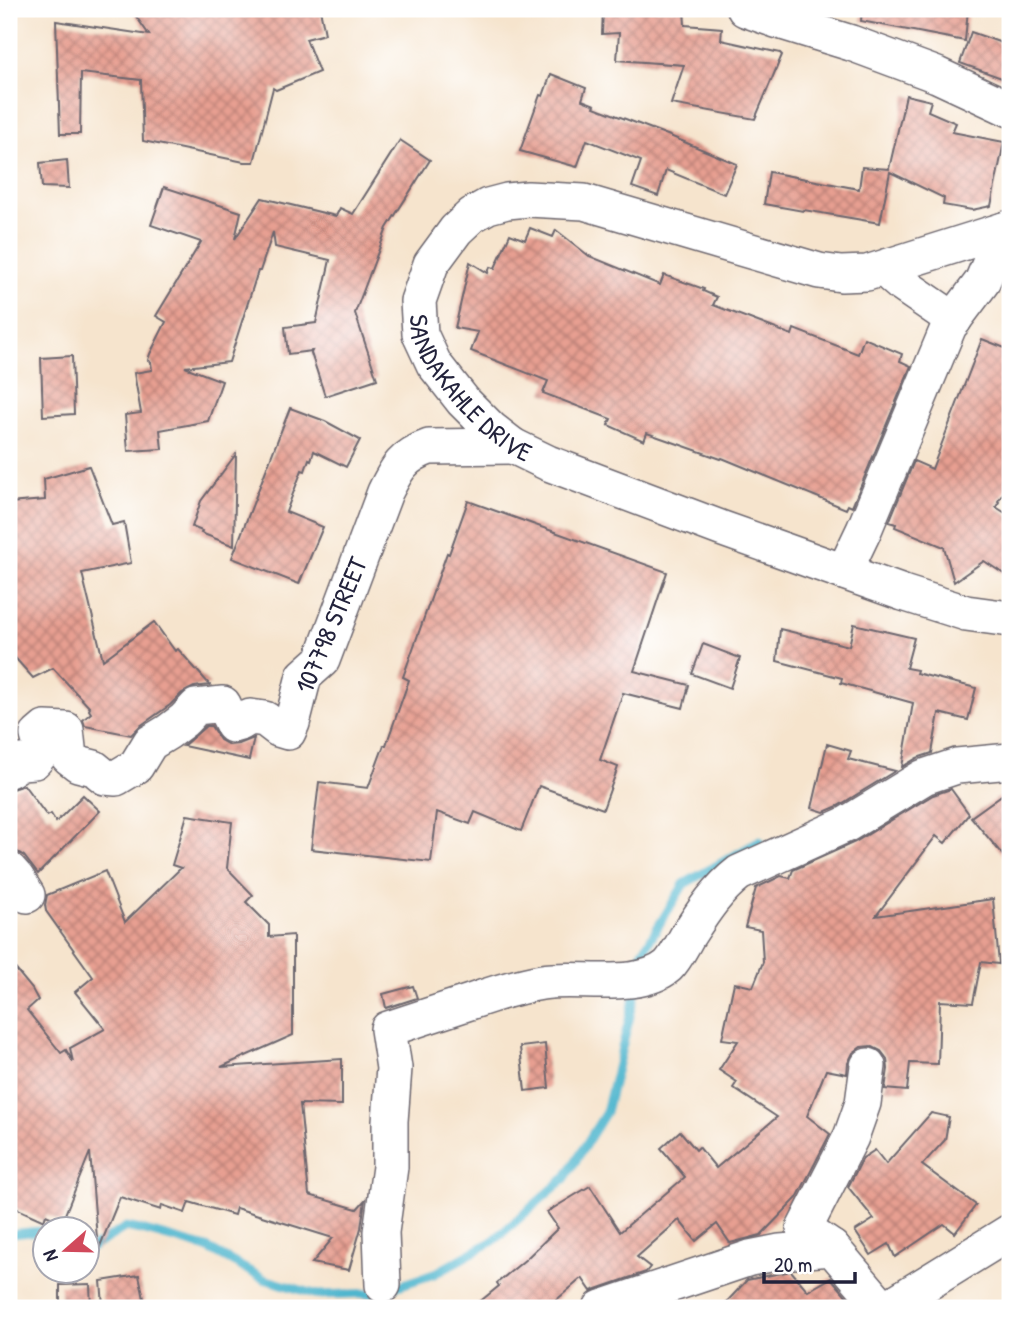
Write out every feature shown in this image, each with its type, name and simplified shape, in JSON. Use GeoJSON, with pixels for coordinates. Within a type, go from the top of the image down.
{"type":"FeatureCollection","features":[{"type":"Feature","properties":{"kind":"street"},"geometry":{"type":"LineString","coordinates":[[745,9],[863,47],[937,75],[1010,108]]}},
{"type":"Feature","properties":{"kind":"street","name":"SANDAKAHLE DRIVE"},"geometry":{"type":"LineString","coordinates":[[1007,229],[867,273],[841,274],[819,271],[584,202],[528,199],[507,201],[488,206],[472,215],[456,230],[431,264],[418,302],[420,334],[433,364],[463,401],[513,446],[585,478],[723,530],[967,613],[1010,619]]}},
{"type":"Feature","properties":{"kind":"street"},"geometry":{"type":"LineString","coordinates":[[844,572],[949,326],[982,282],[1007,229]]}},
{"type":"Feature","properties":{"kind":"street"},"geometry":{"type":"LineString","coordinates":[[887,267],[900,283],[954,320]]}},
{"type":"Feature","properties":{"kind":"street","name":"107798 STREET"},"geometry":{"type":"LineString","coordinates":[[9,770],[21,762],[34,761],[40,754],[38,735],[45,729],[66,730],[69,757],[78,764],[94,768],[105,778],[116,778],[136,766],[150,743],[176,726],[196,708],[223,704],[233,725],[250,717],[265,719],[278,729],[288,732],[304,676],[322,660],[385,492],[405,458],[429,447],[513,446]]}},
{"type":"Feature","properties":{"kind":"street"},"geometry":{"type":"LineString","coordinates":[[384,1297],[381,1232],[390,1167],[394,1068],[388,1029],[506,990],[543,982],[607,982],[637,979],[658,972],[668,965],[724,884],[738,873],[847,824],[925,777],[957,766],[1010,761]]}},
{"type":"Feature","properties":{"kind":"street"},"geometry":{"type":"LineString","coordinates":[[868,1066],[863,1103],[851,1137],[804,1230],[832,1248],[885,1308],[1010,1232]]}},
{"type":"Feature","properties":{"kind":"street"},"geometry":{"type":"LineString","coordinates":[[601,1308],[750,1258],[780,1252],[832,1248]]}},
{"type":"Feature","properties":{"kind":"building"},"geometry":{"type":"Polygon","coordinates":[[[131,9],[320,9],[325,34],[306,39],[319,72],[276,90],[273,88],[254,162],[143,141],[141,80],[81,73],[80,134],[60,134],[56,21],[149,35],[131,9]]]}},
{"type":"Feature","properties":{"kind":"building"},"geometry":{"type":"Polygon","coordinates":[[[603,9],[684,9],[685,25],[722,28],[721,40],[780,53],[782,55],[755,119],[671,104],[684,65],[617,60],[619,33],[602,34],[603,9]]]}},
{"type":"Feature","properties":{"kind":"building"},"geometry":{"type":"Polygon","coordinates":[[[862,9],[968,9],[965,41],[861,21],[862,9]]]}},
{"type":"Feature","properties":{"kind":"building"},"geometry":{"type":"Polygon","coordinates":[[[971,32],[1010,46],[1010,81],[960,63],[971,32]]]}},
{"type":"Feature","properties":{"kind":"building"},"geometry":{"type":"Polygon","coordinates":[[[551,74],[586,88],[582,100],[595,105],[594,107],[737,164],[724,194],[666,170],[658,196],[632,187],[641,161],[587,140],[577,167],[520,151],[540,95],[543,96],[551,74]]]}},
{"type":"Feature","properties":{"kind":"building"},"geometry":{"type":"Polygon","coordinates":[[[906,95],[931,101],[928,111],[956,123],[952,132],[1004,142],[991,206],[972,210],[943,205],[944,198],[890,172],[880,223],[764,204],[769,172],[859,189],[862,167],[889,169],[906,95]]]}},
{"type":"Feature","properties":{"kind":"building"},"geometry":{"type":"Polygon","coordinates":[[[400,140],[430,160],[387,228],[355,313],[377,379],[325,396],[312,351],[288,354],[285,327],[316,323],[330,260],[275,247],[273,232],[229,362],[185,367],[222,381],[208,421],[160,430],[162,449],[128,451],[125,415],[141,413],[134,373],[152,370],[148,360],[166,322],[156,316],[201,242],[151,225],[164,187],[241,212],[235,239],[262,198],[336,216],[340,208],[353,214],[400,140]]]}},
{"type":"Feature","properties":{"kind":"building"},"geometry":{"type":"Polygon","coordinates":[[[67,160],[69,188],[42,187],[40,163],[67,160]]]}},
{"type":"Feature","properties":{"kind":"building"},"geometry":{"type":"Polygon","coordinates":[[[530,228],[553,237],[556,230],[589,256],[660,285],[664,275],[704,289],[703,291],[717,297],[713,305],[792,335],[794,329],[858,354],[864,338],[902,354],[900,361],[911,366],[852,507],[848,505],[846,509],[722,458],[647,433],[644,441],[608,425],[611,419],[543,393],[548,381],[471,351],[478,332],[455,328],[470,262],[488,273],[490,267],[495,268],[510,234],[525,240],[530,228]]]}},
{"type":"Feature","properties":{"kind":"building"},"geometry":{"type":"Polygon","coordinates":[[[982,339],[1010,350],[1010,483],[996,507],[1010,516],[1010,578],[984,561],[954,582],[944,547],[889,522],[914,461],[932,469],[982,339]]]}},
{"type":"Feature","properties":{"kind":"building"},"geometry":{"type":"Polygon","coordinates":[[[72,356],[74,414],[43,416],[41,358],[72,356]]]}},
{"type":"Feature","properties":{"kind":"building"},"geometry":{"type":"Polygon","coordinates":[[[290,408],[325,421],[360,440],[346,467],[314,451],[305,471],[302,470],[286,512],[323,527],[299,584],[232,558],[290,408]]]}},
{"type":"Feature","properties":{"kind":"building"},"geometry":{"type":"Polygon","coordinates":[[[236,454],[234,546],[192,527],[201,501],[236,454]]]}},
{"type":"Feature","properties":{"kind":"building"},"geometry":{"type":"Polygon","coordinates":[[[89,466],[112,525],[124,522],[131,563],[82,573],[103,660],[154,622],[175,651],[178,649],[210,685],[194,687],[182,693],[131,735],[85,726],[83,720],[91,713],[90,708],[53,668],[33,678],[9,651],[9,503],[45,500],[44,479],[89,466]]]}},
{"type":"Feature","properties":{"kind":"building"},"geometry":{"type":"Polygon","coordinates":[[[468,501],[667,572],[634,671],[689,685],[683,708],[623,693],[600,760],[618,767],[603,809],[539,786],[521,831],[475,812],[470,824],[437,812],[431,862],[311,849],[319,782],[368,788],[409,680],[403,677],[468,501]]]}},
{"type":"Feature","properties":{"kind":"building"},"geometry":{"type":"Polygon","coordinates":[[[854,624],[914,638],[906,668],[976,688],[968,720],[939,713],[932,753],[902,767],[913,703],[841,683],[842,678],[777,661],[780,629],[849,646],[854,624]]]}},
{"type":"Feature","properties":{"kind":"building"},"geometry":{"type":"Polygon","coordinates":[[[703,644],[740,658],[730,688],[692,674],[703,644]]]}},
{"type":"Feature","properties":{"kind":"building"},"geometry":{"type":"Polygon","coordinates":[[[206,726],[211,726],[220,740],[229,745],[254,738],[249,760],[183,746],[206,726]]]}},
{"type":"Feature","properties":{"kind":"building"},"geometry":{"type":"Polygon","coordinates":[[[827,744],[851,751],[848,759],[895,771],[838,806],[824,812],[812,808],[827,744]]]}},
{"type":"Feature","properties":{"kind":"building"},"geometry":{"type":"Polygon","coordinates":[[[24,785],[47,816],[51,814],[56,822],[83,795],[100,811],[38,874],[24,856],[9,850],[9,790],[24,785]]]}},
{"type":"Feature","properties":{"kind":"building"},"geometry":{"type":"Polygon","coordinates":[[[951,789],[969,814],[945,843],[936,836],[876,916],[993,899],[999,964],[981,962],[973,1003],[940,1001],[938,1064],[910,1063],[907,1091],[885,1089],[887,1059],[881,1051],[871,1046],[861,1047],[853,1053],[847,1074],[826,1070],[807,1116],[830,1134],[797,1198],[761,1235],[730,1243],[717,1224],[696,1241],[679,1220],[637,1257],[650,1267],[646,1272],[591,1291],[582,1278],[547,1308],[472,1308],[499,1286],[497,1283],[558,1228],[547,1212],[590,1186],[620,1232],[685,1177],[661,1148],[680,1131],[696,1150],[699,1147],[716,1168],[777,1117],[733,1088],[737,1082],[719,1070],[738,1041],[722,1039],[734,983],[753,987],[763,962],[761,930],[745,927],[756,888],[781,876],[790,878],[793,870],[855,842],[933,795],[951,789]]]}},
{"type":"Feature","properties":{"kind":"building"},"geometry":{"type":"Polygon","coordinates":[[[1010,789],[1010,864],[971,817],[1010,789]]]}},
{"type":"Feature","properties":{"kind":"building"},"geometry":{"type":"Polygon","coordinates":[[[187,815],[232,822],[227,868],[253,895],[246,902],[269,925],[269,937],[293,935],[293,1035],[221,1067],[342,1059],[342,1105],[300,1104],[309,1195],[357,1209],[365,1200],[361,1228],[349,1270],[312,1263],[333,1238],[236,1208],[234,1215],[189,1202],[185,1213],[162,1205],[161,1210],[120,1197],[102,1241],[102,1216],[95,1216],[90,1152],[64,1216],[33,1216],[9,1205],[9,961],[38,1000],[27,1010],[61,1053],[66,1050],[73,1062],[70,1048],[105,1029],[75,992],[93,977],[46,911],[47,895],[105,871],[125,922],[181,868],[172,865],[187,815]]]}},
{"type":"Feature","properties":{"kind":"building"},"geometry":{"type":"Polygon","coordinates":[[[413,986],[417,998],[386,1008],[383,994],[413,986]]]}},
{"type":"Feature","properties":{"kind":"building"},"geometry":{"type":"Polygon","coordinates":[[[545,1044],[549,1088],[525,1091],[520,1047],[545,1044]]]}},
{"type":"Feature","properties":{"kind":"building"},"geometry":{"type":"Polygon","coordinates":[[[931,1113],[949,1117],[945,1140],[922,1165],[976,1205],[955,1233],[944,1224],[895,1257],[889,1244],[871,1255],[855,1231],[874,1219],[848,1187],[863,1158],[875,1150],[886,1164],[931,1113]]]}},
{"type":"Feature","properties":{"kind":"building"},"geometry":{"type":"Polygon","coordinates":[[[791,1271],[808,1291],[831,1278],[849,1299],[834,1308],[721,1308],[747,1280],[791,1271]]]}},
{"type":"Feature","properties":{"kind":"building"},"geometry":{"type":"Polygon","coordinates":[[[139,1275],[146,1308],[103,1305],[102,1281],[139,1275]]]}},
{"type":"Feature","properties":{"kind":"building"},"geometry":{"type":"Polygon","coordinates":[[[60,1286],[90,1286],[91,1308],[60,1308],[60,1286]]]}},
{"type":"Feature","properties":{"kind":"waterway"},"geometry":{"type":"LineString","coordinates":[[634,970],[684,884],[760,841]]}},
{"type":"Feature","properties":{"kind":"waterway"},"geometry":{"type":"LineString","coordinates":[[102,1242],[126,1227],[145,1231],[207,1248],[264,1279],[318,1295],[377,1293],[434,1274],[493,1241],[565,1178],[606,1112],[635,987]]}},
{"type":"Feature","properties":{"kind":"waterway"},"geometry":{"type":"LineString","coordinates":[[9,1234],[32,1232]]}}]}
